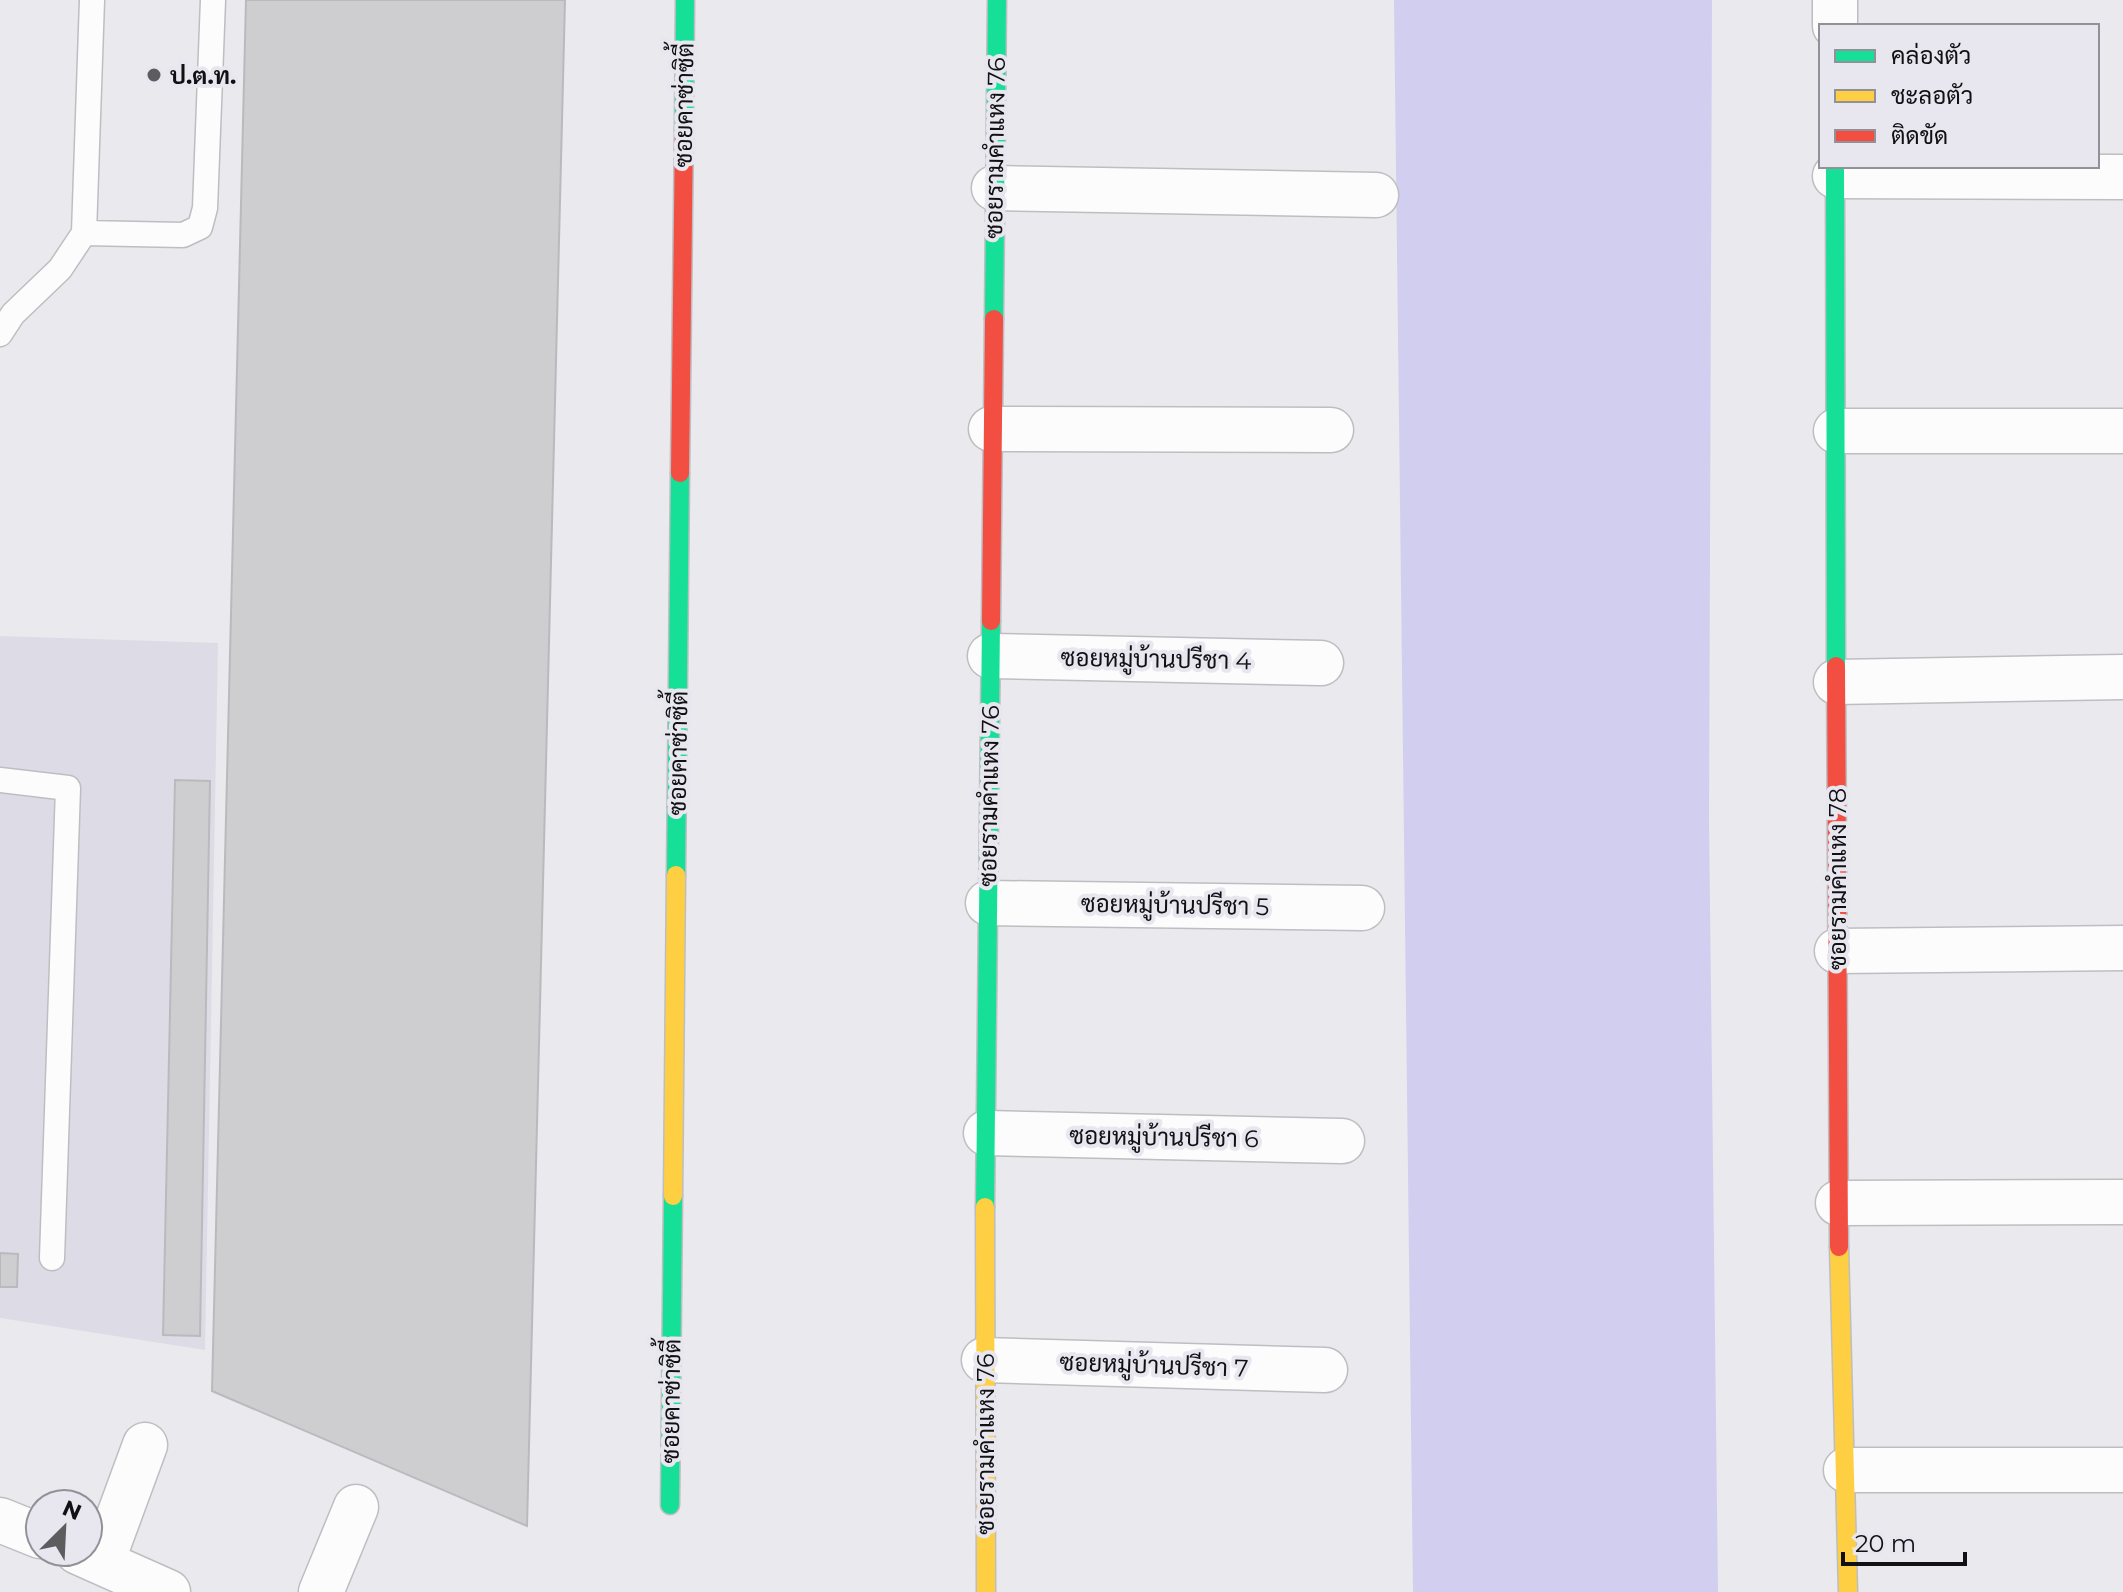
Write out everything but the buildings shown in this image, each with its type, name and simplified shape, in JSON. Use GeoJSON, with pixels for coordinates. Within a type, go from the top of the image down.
{"type":"FeatureCollection","features":[{"type":"Feature","properties":{"kind":"street","name":"ซอยคาซ่าซิตี้"},"geometry":{"type":"LineString","coordinates":[[670,1505],[685,0]]}},
{"type":"Feature","properties":{"kind":"street","name":"ซอยรามคำแหง 76"},"geometry":{"type":"LineString","coordinates":[[986,1592],[984,1360],[997,0]]}},
{"type":"Feature","properties":{"kind":"street"},"geometry":{"type":"LineString","coordinates":[[1835,0],[1835,24]]}},
{"type":"Feature","properties":{"kind":"street"},"geometry":{"type":"LineString","coordinates":[[1835,171],[2123,177]]}},
{"type":"Feature","properties":{"kind":"street","name":"ซอยรามคำแหง 78"},"geometry":{"type":"LineString","coordinates":[[1835,171],[1838,1203],[1848,1592]]}},
{"type":"Feature","properties":{"kind":"street"},"geometry":{"type":"LineString","coordinates":[[994,188],[1376,195]]}},
{"type":"Feature","properties":{"kind":"street"},"geometry":{"type":"LineString","coordinates":[[991,429],[1331,430]]}},
{"type":"Feature","properties":{"kind":"street"},"geometry":{"type":"LineString","coordinates":[[1836,431],[2123,431]]}},
{"type":"Feature","properties":{"kind":"street","name":"ซอยหมู่บ้านปรีชา 4"},"geometry":{"type":"LineString","coordinates":[[990,656],[1321,663]]}},
{"type":"Feature","properties":{"kind":"street"},"geometry":{"type":"LineString","coordinates":[[1836,682],[2123,677]]}},
{"type":"Feature","properties":{"kind":"street","name":"ซอยหมู่บ้านปรีชา 5"},"geometry":{"type":"LineString","coordinates":[[988,903],[1362,908]]}},
{"type":"Feature","properties":{"kind":"street"},"geometry":{"type":"LineString","coordinates":[[1837,951],[2123,948]]}},
{"type":"Feature","properties":{"kind":"street","name":"ซอยหมู่บ้านปรีชา 6"},"geometry":{"type":"LineString","coordinates":[[986,1133],[1342,1141]]}},
{"type":"Feature","properties":{"kind":"street"},"geometry":{"type":"LineString","coordinates":[[1838,1203],[2123,1202]]}},
{"type":"Feature","properties":{"kind":"street","name":"ซอยหมู่บ้านปรีชา 7"},"geometry":{"type":"LineString","coordinates":[[984,1360],[1325,1370]]}},
{"type":"Feature","properties":{"kind":"street"},"geometry":{"type":"LineString","coordinates":[[104,1528],[145,1445]]}},
{"type":"Feature","properties":{"kind":"street"},"geometry":{"type":"LineString","coordinates":[[1846,1470],[2123,1470]]}},
{"type":"Feature","properties":{"kind":"street"},"geometry":{"type":"LineString","coordinates":[[321,1592],[356,1507]]}},
{"type":"Feature","properties":{"kind":"street"},"geometry":{"type":"LineString","coordinates":[[0,1520],[24,1530]]}},
{"type":"Feature","properties":{"kind":"street"},"geometry":{"type":"LineString","coordinates":[[104,1563],[168,1592]]}},
{"type":"Feature","properties":{"kind":"lane"},"geometry":{"type":"LineString","coordinates":[[0,334],[13,314],[60,269],[84,233],[92,0]]}},
{"type":"Feature","properties":{"kind":"lane"},"geometry":{"type":"LineString","coordinates":[[84,233],[183,235],[200,227],[205,208],[213,0]]}},
{"type":"Feature","properties":{"kind":"lane"},"geometry":{"type":"LineString","coordinates":[[0,780],[68,788],[52,1258]]}},
{"type":"Feature","properties":{"kind":"shaded area"},"geometry":{"type":"Polygon","coordinates":[[[1394,0],[1712,0],[1709,821],[1718,1592],[1413,1592],[1394,0]]]}},
{"type":"Feature","properties":{"kind":"shaded area"},"geometry":{"type":"Polygon","coordinates":[[[0,636],[218,643],[205,1350],[0,1318],[0,636]]]}},
{"type":"Feature","properties":{"kind":"traffic: fast"},"geometry":{"type":"LineString","coordinates":[[684,129],[685,0]]}},
{"type":"Feature","properties":{"kind":"traffic: fast"},"geometry":{"type":"LineString","coordinates":[[994,319],[997,0]]}},
{"type":"Feature","properties":{"kind":"traffic: fast"},"geometry":{"type":"LineString","coordinates":[[1835,168],[1836,666]]}},
{"type":"Feature","properties":{"kind":"traffic: fast"},"geometry":{"type":"LineString","coordinates":[[676,875],[680,473]]}},
{"type":"Feature","properties":{"kind":"traffic: fast"},"geometry":{"type":"LineString","coordinates":[[985,1207],[991,621]]}},
{"type":"Feature","properties":{"kind":"traffic: fast"},"geometry":{"type":"LineString","coordinates":[[670,1505],[673,1196]]}},
{"type":"Feature","properties":{"kind":"traffic: slow"},"geometry":{"type":"LineString","coordinates":[[673,1196],[676,875]]}},
{"type":"Feature","properties":{"kind":"traffic: slow"},"geometry":{"type":"LineString","coordinates":[[985,1207],[986,1592]]}},
{"type":"Feature","properties":{"kind":"traffic: slow"},"geometry":{"type":"LineString","coordinates":[[1839,1247],[1848,1592]]}},
{"type":"Feature","properties":{"kind":"traffic: jam"},"geometry":{"type":"LineString","coordinates":[[680,473],[684,129]]}},
{"type":"Feature","properties":{"kind":"traffic: jam"},"geometry":{"type":"LineString","coordinates":[[991,621],[994,319]]}},
{"type":"Feature","properties":{"kind":"traffic: jam"},"geometry":{"type":"LineString","coordinates":[[1836,666],[1839,1247]]}},
{"type":"Feature","properties":{"kind":"place","name":"ป.ต.ท."},"geometry":{"type":"Point","coordinates":[154,75]}}]}
